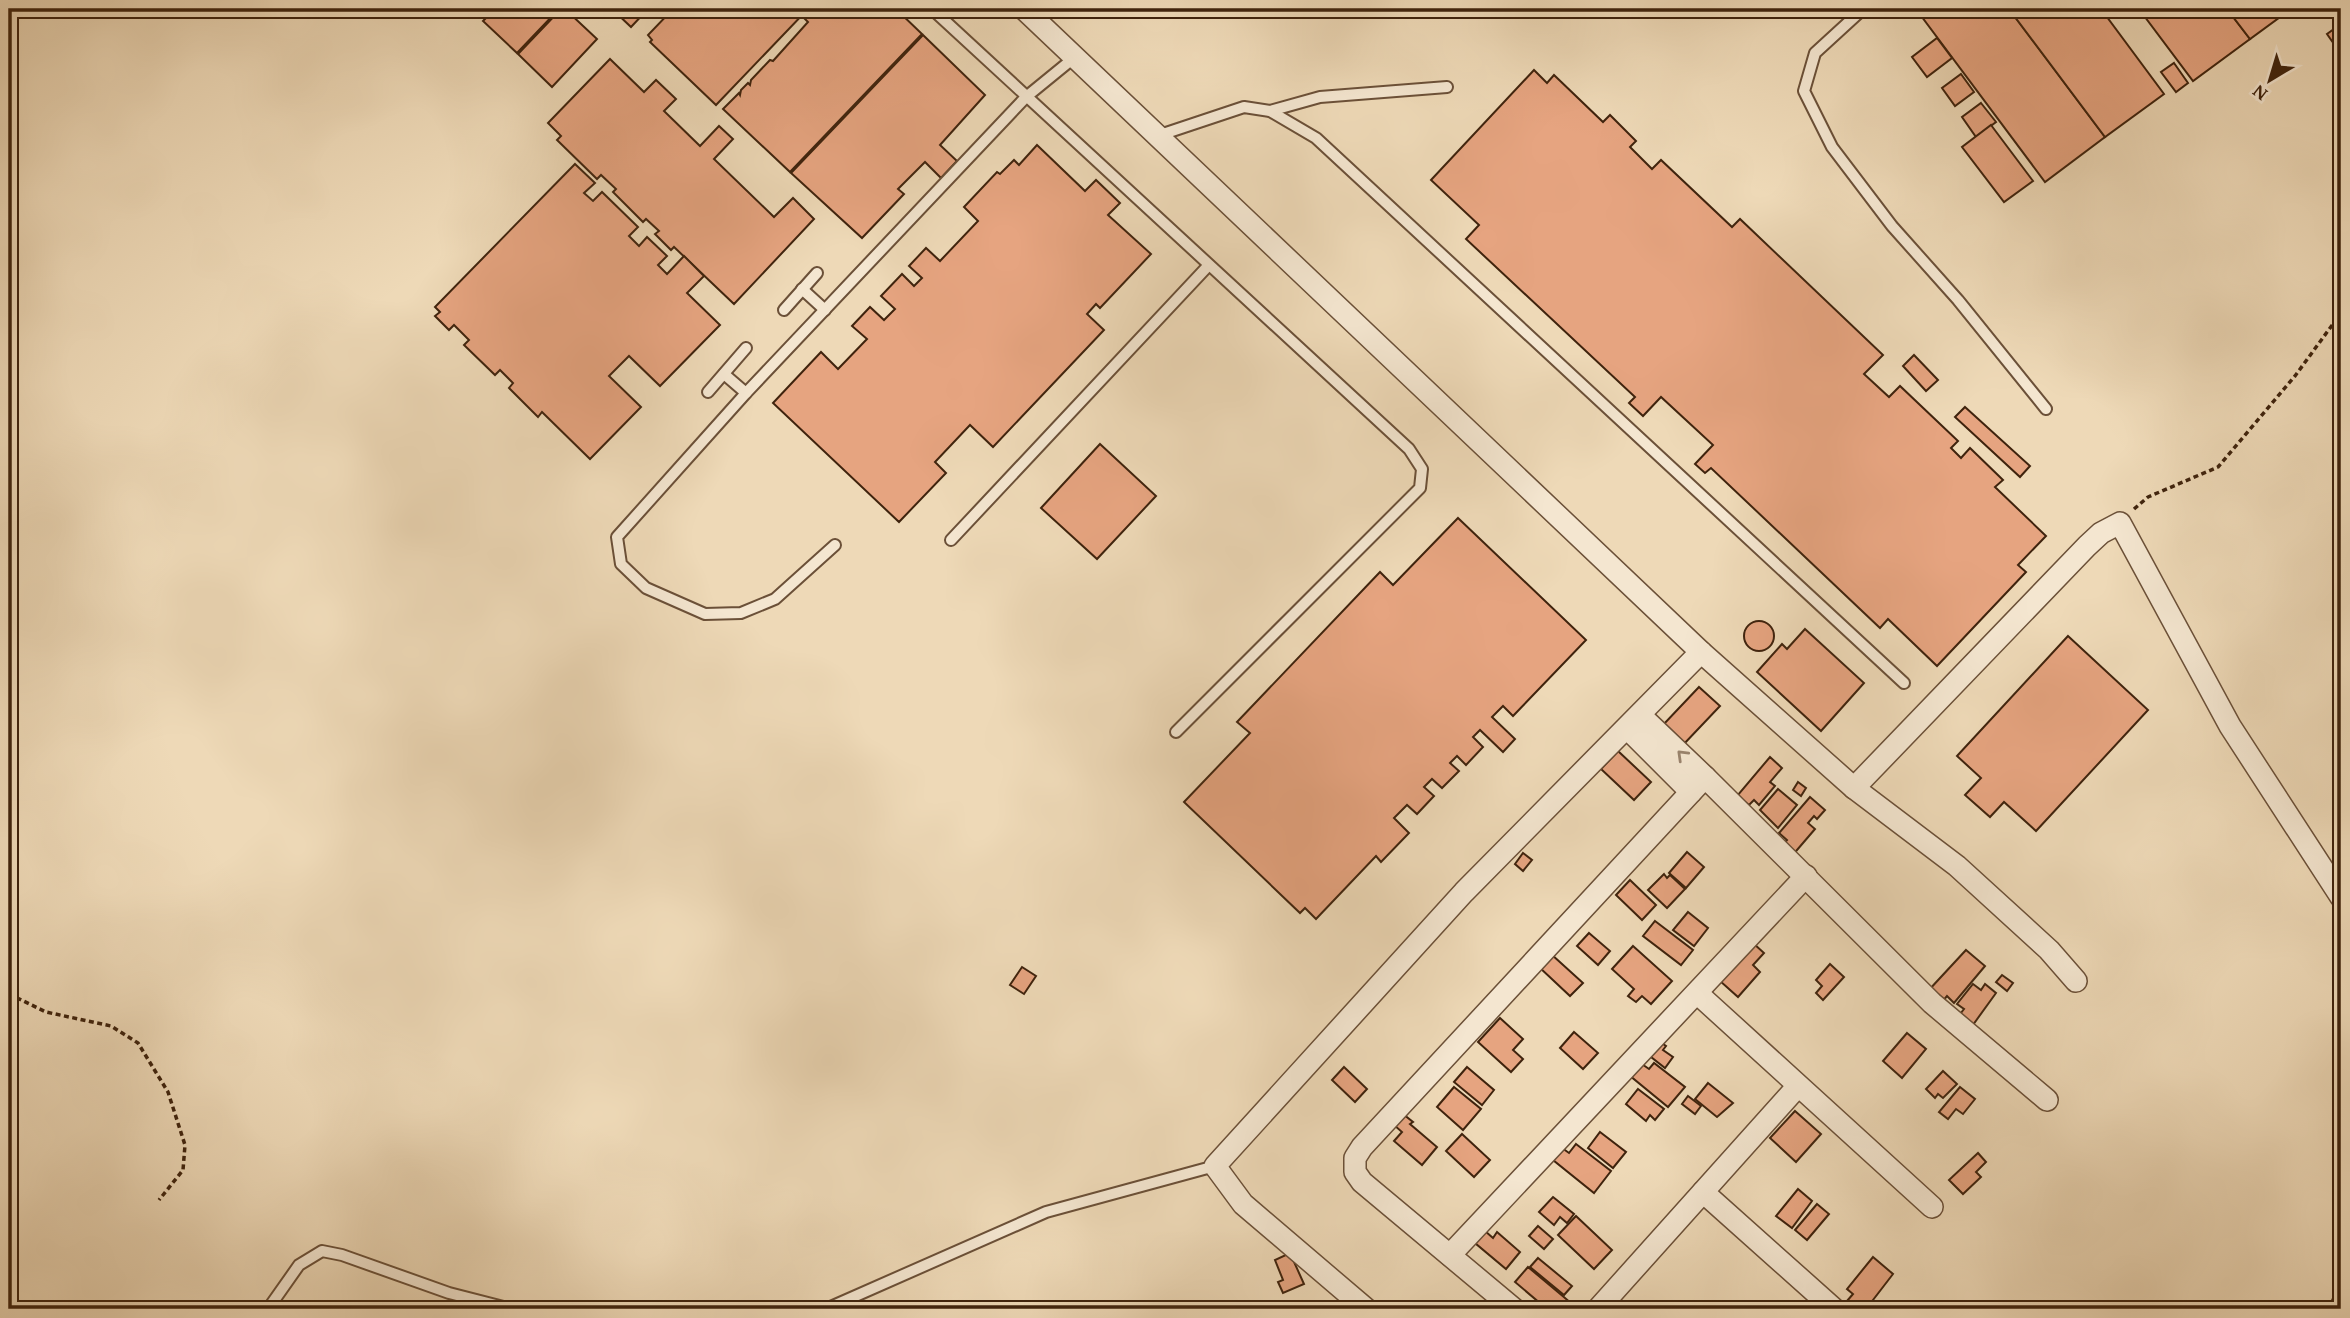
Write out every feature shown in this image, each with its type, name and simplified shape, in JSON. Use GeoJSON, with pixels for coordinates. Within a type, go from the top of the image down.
{"type":"FeatureCollection","features":[{"type":"Feature","properties":{"kind":"street"},"geometry":{"type":"LineString","coordinates":[[1024,9],[1160,135],[1701,652],[1853,788],[1957,866],[2049,950],[2076,981]]}},
{"type":"Feature","properties":{"kind":"street"},"geometry":{"type":"LineString","coordinates":[[1853,788],[2087,546],[2101,533],[2120,523],[2230,726],[2341,897]]}},
{"type":"Feature","properties":{"kind":"street"},"geometry":{"type":"LineString","coordinates":[[1366,1309],[1242,1204],[1215,1166],[1464,892],[1701,652]]}},
{"type":"Feature","properties":{"kind":"street"},"geometry":{"type":"LineString","coordinates":[[1633,721],[1698,784],[1806,876],[1932,1003],[2047,1100]]}},
{"type":"Feature","properties":{"kind":"street"},"geometry":{"type":"LineString","coordinates":[[1514,1309],[1362,1182],[1354,1172],[1355,1158],[1362,1147],[1698,784]]}},
{"type":"Feature","properties":{"kind":"street"},"geometry":{"type":"LineString","coordinates":[[1450,1255],[1806,876]]}},
{"type":"Feature","properties":{"kind":"street"},"geometry":{"type":"LineString","coordinates":[[1697,993],[1933,1207]]}},
{"type":"Feature","properties":{"kind":"street"},"geometry":{"type":"LineString","coordinates":[[1598,1309],[1798,1086]]}},
{"type":"Feature","properties":{"kind":"street"},"geometry":{"type":"LineString","coordinates":[[1703,1192],[1834,1309]]}},
{"type":"Feature","properties":{"kind":"lane"},"geometry":{"type":"LineString","coordinates":[[932,9],[1409,449],[1422,469],[1420,488],[1176,732]]}},
{"type":"Feature","properties":{"kind":"lane"},"geometry":{"type":"LineString","coordinates":[[1863,9],[1815,53],[1804,91],[1832,147],[1884,216],[1958,300],[2046,409]]}},
{"type":"Feature","properties":{"kind":"lane"},"geometry":{"type":"LineString","coordinates":[[835,545],[775,599],[741,613],[705,614],[646,588],[621,564],[617,537],[746,393],[1026,97],[1075,57]]}},
{"type":"Feature","properties":{"kind":"lane"},"geometry":{"type":"LineString","coordinates":[[1270,111],[1320,97],[1447,87]]}},
{"type":"Feature","properties":{"kind":"lane"},"geometry":{"type":"LineString","coordinates":[[1160,135],[1224,111],[1244,107],[1270,111],[1317,138],[1904,683]]}},
{"type":"Feature","properties":{"kind":"lane"},"geometry":{"type":"LineString","coordinates":[[951,540],[1208,266]]}},
{"type":"Feature","properties":{"kind":"lane"},"geometry":{"type":"LineString","coordinates":[[784,310],[817,273]]}},
{"type":"Feature","properties":{"kind":"lane"},"geometry":{"type":"LineString","coordinates":[[802,289],[825,310]]}},
{"type":"Feature","properties":{"kind":"lane"},"geometry":{"type":"LineString","coordinates":[[708,392],[746,348]]}},
{"type":"Feature","properties":{"kind":"lane"},"geometry":{"type":"LineString","coordinates":[[724,374],[746,393]]}},
{"type":"Feature","properties":{"kind":"lane"},"geometry":{"type":"LineString","coordinates":[[826,1309],[1046,1212],[1215,1166]]}},
{"type":"Feature","properties":{"kind":"lane"},"geometry":{"type":"LineString","coordinates":[[268,1309],[299,1265],[322,1251],[342,1255],[449,1293],[511,1309]]}},
{"type":"Feature","properties":{"kind":"path"},"geometry":{"type":"LineString","coordinates":[[2120,523],[2148,497],[2218,467],[2240,444],[2264,409],[2295,376],[2341,313]]}},
{"type":"Feature","properties":{"kind":"path"},"geometry":{"type":"LineString","coordinates":[[9,994],[46,1012],[111,1026],[138,1043],[168,1092],[185,1145],[183,1170],[159,1200]]}},
{"type":"Feature","properties":{"kind":"path"},"geometry":{"type":"LineString","coordinates":[[2329,1309],[2341,1282]]}},
{"type":"Feature","properties":{"kind":"building"},"geometry":{"type":"Polygon","coordinates":[[[495,9],[559,9],[517,53],[483,21],[495,9]]]}},
{"type":"Feature","properties":{"kind":"building"},"geometry":{"type":"Polygon","coordinates":[[[561,9],[565,9],[597,39],[552,87],[518,54],[561,9]]]}},
{"type":"Feature","properties":{"kind":"building"},"geometry":{"type":"Polygon","coordinates":[[[612,9],[648,9],[631,27],[612,9]]]}},
{"type":"Feature","properties":{"kind":"building"},"geometry":{"type":"Polygon","coordinates":[[[673,9],[679,12],[681,9],[808,9],[716,105],[650,42],[652,40],[648,35],[673,9]]]}},
{"type":"Feature","properties":{"kind":"building"},"geometry":{"type":"Polygon","coordinates":[[[812,9],[896,9],[922,34],[790,172],[723,109],[739,93],[740,95],[748,83],[750,85],[751,80],[770,60],[773,61],[808,22],[803,17],[812,9]]]}},
{"type":"Feature","properties":{"kind":"building"},"geometry":{"type":"Polygon","coordinates":[[[1916,9],[2009,9],[2105,137],[2045,182],[1916,9]]]}},
{"type":"Feature","properties":{"kind":"building"},"geometry":{"type":"Polygon","coordinates":[[[2009,9],[2101,9],[2164,94],[2105,137],[2009,9]]]}},
{"type":"Feature","properties":{"kind":"building"},"geometry":{"type":"Polygon","coordinates":[[[2139,9],[2227,9],[2250,39],[2193,81],[2139,9]]]}},
{"type":"Feature","properties":{"kind":"building"},"geometry":{"type":"Polygon","coordinates":[[[2227,9],[2291,9],[2250,39],[2227,9]]]}},
{"type":"Feature","properties":{"kind":"building"},"geometry":{"type":"Polygon","coordinates":[[[2341,24],[2341,54],[2327,34],[2341,24]]]}},
{"type":"Feature","properties":{"kind":"building"},"geometry":{"type":"Polygon","coordinates":[[[923,35],[985,95],[940,145],[957,161],[941,178],[925,162],[898,189],[904,194],[862,238],[791,173],[923,35]]]}},
{"type":"Feature","properties":{"kind":"building"},"geometry":{"type":"Polygon","coordinates":[[[1937,38],[1952,58],[1927,77],[1912,57],[1937,38]]]}},
{"type":"Feature","properties":{"kind":"building"},"geometry":{"type":"Polygon","coordinates":[[[610,59],[644,92],[656,80],[676,99],[664,111],[700,146],[719,126],[733,139],[714,159],[774,217],[793,198],[814,219],[734,304],[674,247],[671,250],[655,234],[659,231],[646,219],[643,222],[613,192],[616,189],[601,175],[597,179],[557,140],[561,136],[548,123],[610,59]]]}},
{"type":"Feature","properties":{"kind":"building"},"geometry":{"type":"Polygon","coordinates":[[[2174,63],[2188,83],[2176,92],[2161,72],[2174,63]]]}},
{"type":"Feature","properties":{"kind":"building"},"geometry":{"type":"Polygon","coordinates":[[[1534,70],[1547,83],[1554,75],[1603,122],[1610,115],[1636,141],[1630,147],[1652,169],[1661,160],[1732,227],[1740,219],[1883,355],[1864,374],[1889,397],[1900,386],[1958,441],[1951,448],[1961,458],[1970,448],[2003,480],[1995,487],[2046,536],[2018,565],[2026,572],[1937,666],[1888,619],[1880,628],[1711,468],[1705,473],[1695,464],[1713,445],[1661,397],[1643,416],[1629,403],[1635,397],[1466,239],[1479,225],[1431,180],[1534,70]]]}},
{"type":"Feature","properties":{"kind":"building"},"geometry":{"type":"Polygon","coordinates":[[[1961,74],[1974,92],[1955,106],[1942,88],[1961,74]]]}},
{"type":"Feature","properties":{"kind":"building"},"geometry":{"type":"Polygon","coordinates":[[[1981,103],[1996,122],[1976,137],[1962,117],[1981,103]]]}},
{"type":"Feature","properties":{"kind":"building"},"geometry":{"type":"Polygon","coordinates":[[[1991,125],[2033,181],[2004,202],[1962,147],[1991,125]]]}},
{"type":"Feature","properties":{"kind":"building"},"geometry":{"type":"Polygon","coordinates":[[[1037,145],[1085,191],[1096,180],[1120,203],[1108,215],[1151,254],[1100,308],[1096,304],[1087,314],[1104,330],[993,447],[970,425],[935,462],[946,473],[899,522],[773,403],[821,352],[838,369],[867,339],[852,326],[870,307],[884,320],[895,309],[881,296],[902,274],[914,286],[922,278],[909,266],[926,248],[940,261],[978,221],[964,207],[997,172],[1000,174],[1014,160],[1019,165],[1037,145]]]}},
{"type":"Feature","properties":{"kind":"building"},"geometry":{"type":"Polygon","coordinates":[[[575,164],[595,183],[584,193],[593,201],[602,192],[638,227],[629,236],[639,246],[647,237],[667,256],[658,265],[667,274],[684,256],[704,276],[687,293],[720,325],[660,386],[629,356],[609,376],[641,407],[590,459],[542,412],[538,417],[509,388],[513,383],[500,370],[495,375],[464,345],[469,340],[454,325],[449,330],[435,316],[440,312],[435,307],[575,164]]]}},
{"type":"Feature","properties":{"kind":"building"},"geometry":{"type":"Polygon","coordinates":[[[1914,355],[1938,380],[1926,391],[1903,366],[1914,355]]]}},
{"type":"Feature","properties":{"kind":"building"},"geometry":{"type":"Polygon","coordinates":[[[1965,407],[2030,466],[2020,477],[1955,417],[1965,407]]]}},
{"type":"Feature","properties":{"kind":"building"},"geometry":{"type":"Polygon","coordinates":[[[1100,444],[1156,496],[1097,559],[1041,508],[1100,444]]]}},
{"type":"Feature","properties":{"kind":"building"},"geometry":{"type":"Polygon","coordinates":[[[1458,518],[1586,640],[1513,716],[1503,706],[1492,717],[1515,739],[1503,752],[1480,730],[1473,737],[1483,747],[1466,765],[1457,756],[1450,763],[1459,771],[1442,788],[1432,779],[1424,787],[1434,796],[1417,814],[1407,805],[1394,818],[1409,833],[1381,862],[1376,856],[1316,919],[1305,908],[1300,913],[1184,802],[1250,733],[1237,722],[1380,572],[1393,585],[1458,518]]]}},
{"type":"Feature","properties":{"kind":"building"},"geometry":{"type":"Polygon","coordinates":[[[1759,621],[1765,622],[1773,630],[1773,642],[1765,650],[1759,651],[1753,650],[1745,642],[1744,636],[1745,630],[1753,622],[1759,621]]]}},
{"type":"Feature","properties":{"kind":"building"},"geometry":{"type":"Polygon","coordinates":[[[1805,629],[1864,683],[1821,731],[1757,672],[1782,644],[1787,649],[1805,629]]]}},
{"type":"Feature","properties":{"kind":"building"},"geometry":{"type":"Polygon","coordinates":[[[2068,636],[2148,710],[2036,831],[2004,802],[1990,817],[1965,795],[1981,778],[1957,756],[2068,636]]]}},
{"type":"Feature","properties":{"kind":"building"},"geometry":{"type":"Polygon","coordinates":[[[1699,687],[1720,706],[1682,746],[1662,726],[1699,687]]]}},
{"type":"Feature","properties":{"kind":"building"},"geometry":{"type":"Polygon","coordinates":[[[1618,751],[1651,782],[1634,800],[1601,769],[1618,751]]]}},
{"type":"Feature","properties":{"kind":"building"},"geometry":{"type":"Polygon","coordinates":[[[1770,757],[1782,768],[1770,782],[1775,786],[1759,805],[1754,800],[1749,805],[1737,796],[1770,757]]]}},
{"type":"Feature","properties":{"kind":"building"},"geometry":{"type":"Polygon","coordinates":[[[1798,782],[1806,788],[1801,796],[1793,790],[1798,782]]]}},
{"type":"Feature","properties":{"kind":"building"},"geometry":{"type":"Polygon","coordinates":[[[1778,789],[1797,805],[1778,828],[1760,810],[1778,789]]]}},
{"type":"Feature","properties":{"kind":"building"},"geometry":{"type":"Polygon","coordinates":[[[1810,797],[1825,810],[1817,819],[1814,816],[1808,823],[1815,829],[1791,857],[1780,848],[1787,840],[1779,833],[1810,797]]]}},
{"type":"Feature","properties":{"kind":"building"},"geometry":{"type":"Polygon","coordinates":[[[1687,852],[1704,867],[1686,888],[1669,873],[1687,852]]]}},
{"type":"Feature","properties":{"kind":"building"},"geometry":{"type":"Polygon","coordinates":[[[1523,853],[1532,860],[1523,871],[1515,864],[1523,853]]]}},
{"type":"Feature","properties":{"kind":"building"},"geometry":{"type":"Polygon","coordinates":[[[1664,874],[1667,878],[1670,875],[1685,889],[1667,908],[1648,890],[1664,874]]]}},
{"type":"Feature","properties":{"kind":"building"},"geometry":{"type":"Polygon","coordinates":[[[1630,880],[1656,905],[1642,920],[1616,895],[1630,880]]]}},
{"type":"Feature","properties":{"kind":"building"},"geometry":{"type":"Polygon","coordinates":[[[1688,912],[1708,928],[1694,946],[1673,930],[1688,912]]]}},
{"type":"Feature","properties":{"kind":"building"},"geometry":{"type":"Polygon","coordinates":[[[1655,921],[1693,950],[1681,965],[1643,936],[1655,921]]]}},
{"type":"Feature","properties":{"kind":"building"},"geometry":{"type":"Polygon","coordinates":[[[1589,933],[1610,951],[1598,965],[1577,946],[1589,933]]]}},
{"type":"Feature","properties":{"kind":"building"},"geometry":{"type":"Polygon","coordinates":[[[1753,943],[1764,953],[1753,965],[1760,972],[1738,997],[1720,981],[1753,943]]]}},
{"type":"Feature","properties":{"kind":"building"},"geometry":{"type":"Polygon","coordinates":[[[1633,946],[1672,981],[1651,1004],[1642,996],[1636,1002],[1628,996],[1634,989],[1612,969],[1633,946]]]}},
{"type":"Feature","properties":{"kind":"building"},"geometry":{"type":"Polygon","coordinates":[[[1966,950],[1985,966],[1954,1003],[1947,996],[1942,1002],[1928,991],[1966,950]]]}},
{"type":"Feature","properties":{"kind":"building"},"geometry":{"type":"Polygon","coordinates":[[[1551,954],[1583,983],[1570,996],[1539,967],[1551,954]]]}},
{"type":"Feature","properties":{"kind":"building"},"geometry":{"type":"Polygon","coordinates":[[[1830,964],[1844,977],[1823,1000],[1816,993],[1822,986],[1816,980],[1830,964]]]}},
{"type":"Feature","properties":{"kind":"building"},"geometry":{"type":"Polygon","coordinates":[[[1022,967],[1036,976],[1024,994],[1010,985],[1022,967]]]}},
{"type":"Feature","properties":{"kind":"building"},"geometry":{"type":"Polygon","coordinates":[[[2002,975],[2013,983],[2007,991],[1996,982],[2002,975]]]}},
{"type":"Feature","properties":{"kind":"building"},"geometry":{"type":"Polygon","coordinates":[[[1973,984],[1981,990],[1985,984],[1996,993],[1970,1029],[1957,1018],[1964,1009],[1957,1004],[1973,984]]]}},
{"type":"Feature","properties":{"kind":"building"},"geometry":{"type":"Polygon","coordinates":[[[1500,1018],[1523,1039],[1513,1050],[1523,1059],[1511,1072],[1478,1042],[1500,1018]]]}},
{"type":"Feature","properties":{"kind":"building"},"geometry":{"type":"Polygon","coordinates":[[[1574,1032],[1598,1053],[1583,1069],[1560,1048],[1574,1032]]]}},
{"type":"Feature","properties":{"kind":"building"},"geometry":{"type":"Polygon","coordinates":[[[1907,1033],[1926,1049],[1902,1078],[1883,1061],[1907,1033]]]}},
{"type":"Feature","properties":{"kind":"building"},"geometry":{"type":"Polygon","coordinates":[[[1656,1039],[1666,1046],[1663,1050],[1673,1057],[1665,1068],[1646,1053],[1656,1039]]]}},
{"type":"Feature","properties":{"kind":"building"},"geometry":{"type":"Polygon","coordinates":[[[1639,1062],[1649,1069],[1654,1063],[1685,1087],[1668,1107],[1629,1075],[1639,1062]]]}},
{"type":"Feature","properties":{"kind":"building"},"geometry":{"type":"Polygon","coordinates":[[[1344,1067],[1367,1089],[1355,1102],[1332,1080],[1344,1067]]]}},
{"type":"Feature","properties":{"kind":"building"},"geometry":{"type":"Polygon","coordinates":[[[1467,1067],[1494,1090],[1482,1105],[1454,1082],[1467,1067]]]}},
{"type":"Feature","properties":{"kind":"building"},"geometry":{"type":"Polygon","coordinates":[[[1943,1071],[1957,1084],[1943,1098],[1938,1094],[1935,1098],[1926,1089],[1943,1071]]]}},
{"type":"Feature","properties":{"kind":"building"},"geometry":{"type":"Polygon","coordinates":[[[1708,1083],[1733,1103],[1717,1117],[1695,1099],[1708,1083]]]}},
{"type":"Feature","properties":{"kind":"building"},"geometry":{"type":"Polygon","coordinates":[[[1454,1087],[1481,1109],[1463,1130],[1437,1107],[1454,1087]]]}},
{"type":"Feature","properties":{"kind":"building"},"geometry":{"type":"Polygon","coordinates":[[[1960,1087],[1975,1099],[1963,1114],[1956,1109],[1948,1119],[1939,1112],[1960,1087]]]}},
{"type":"Feature","properties":{"kind":"building"},"geometry":{"type":"Polygon","coordinates":[[[1638,1089],[1664,1109],[1655,1120],[1650,1115],[1646,1121],[1626,1104],[1638,1089]]]}},
{"type":"Feature","properties":{"kind":"building"},"geometry":{"type":"Polygon","coordinates":[[[1688,1096],[1701,1106],[1695,1114],[1682,1104],[1688,1096]]]}},
{"type":"Feature","properties":{"kind":"building"},"geometry":{"type":"Polygon","coordinates":[[[1795,1111],[1821,1134],[1796,1162],[1770,1138],[1795,1111]]]}},
{"type":"Feature","properties":{"kind":"building"},"geometry":{"type":"Polygon","coordinates":[[[1403,1114],[1413,1122],[1410,1124],[1437,1147],[1422,1165],[1394,1141],[1402,1132],[1394,1125],[1403,1114]]]}},
{"type":"Feature","properties":{"kind":"building"},"geometry":{"type":"Polygon","coordinates":[[[1600,1132],[1626,1152],[1613,1168],[1588,1148],[1600,1132]]]}},
{"type":"Feature","properties":{"kind":"building"},"geometry":{"type":"Polygon","coordinates":[[[1462,1134],[1490,1160],[1474,1177],[1446,1151],[1462,1134]]]}},
{"type":"Feature","properties":{"kind":"building"},"geometry":{"type":"Polygon","coordinates":[[[1576,1144],[1611,1171],[1594,1193],[1553,1160],[1562,1148],[1569,1153],[1576,1144]]]}},
{"type":"Feature","properties":{"kind":"building"},"geometry":{"type":"Polygon","coordinates":[[[1978,1153],[1986,1162],[1976,1172],[1981,1177],[1963,1194],[1949,1180],[1978,1153]]]}},
{"type":"Feature","properties":{"kind":"building"},"geometry":{"type":"Polygon","coordinates":[[[1798,1189],[1812,1201],[1792,1228],[1776,1216],[1798,1189]]]}},
{"type":"Feature","properties":{"kind":"building"},"geometry":{"type":"Polygon","coordinates":[[[1553,1197],[1574,1214],[1567,1223],[1560,1217],[1554,1225],[1539,1212],[1553,1197]]]}},
{"type":"Feature","properties":{"kind":"building"},"geometry":{"type":"Polygon","coordinates":[[[1817,1204],[1829,1214],[1807,1240],[1795,1230],[1817,1204]]]}},
{"type":"Feature","properties":{"kind":"building"},"geometry":{"type":"Polygon","coordinates":[[[1576,1216],[1612,1250],[1594,1269],[1558,1235],[1576,1216]]]}},
{"type":"Feature","properties":{"kind":"building"},"geometry":{"type":"Polygon","coordinates":[[[1538,1226],[1553,1239],[1544,1249],[1529,1236],[1538,1226]]]}},
{"type":"Feature","properties":{"kind":"building"},"geometry":{"type":"Polygon","coordinates":[[[1485,1231],[1493,1238],[1497,1232],[1520,1252],[1506,1269],[1475,1243],[1485,1231]]]}},
{"type":"Feature","properties":{"kind":"building"},"geometry":{"type":"Polygon","coordinates":[[[1290,1253],[1304,1284],[1283,1293],[1278,1282],[1283,1280],[1275,1260],[1290,1253]]]}},
{"type":"Feature","properties":{"kind":"building"},"geometry":{"type":"Polygon","coordinates":[[[1873,1257],[1893,1274],[1866,1309],[1856,1309],[1847,1301],[1853,1294],[1847,1289],[1873,1257]]]}},
{"type":"Feature","properties":{"kind":"building"},"geometry":{"type":"Polygon","coordinates":[[[1538,1258],[1572,1286],[1564,1295],[1530,1267],[1538,1258]]]}},
{"type":"Feature","properties":{"kind":"building"},"geometry":{"type":"Polygon","coordinates":[[[1528,1267],[1571,1303],[1565,1309],[1553,1306],[1547,1309],[1515,1282],[1528,1267]]]}}]}
